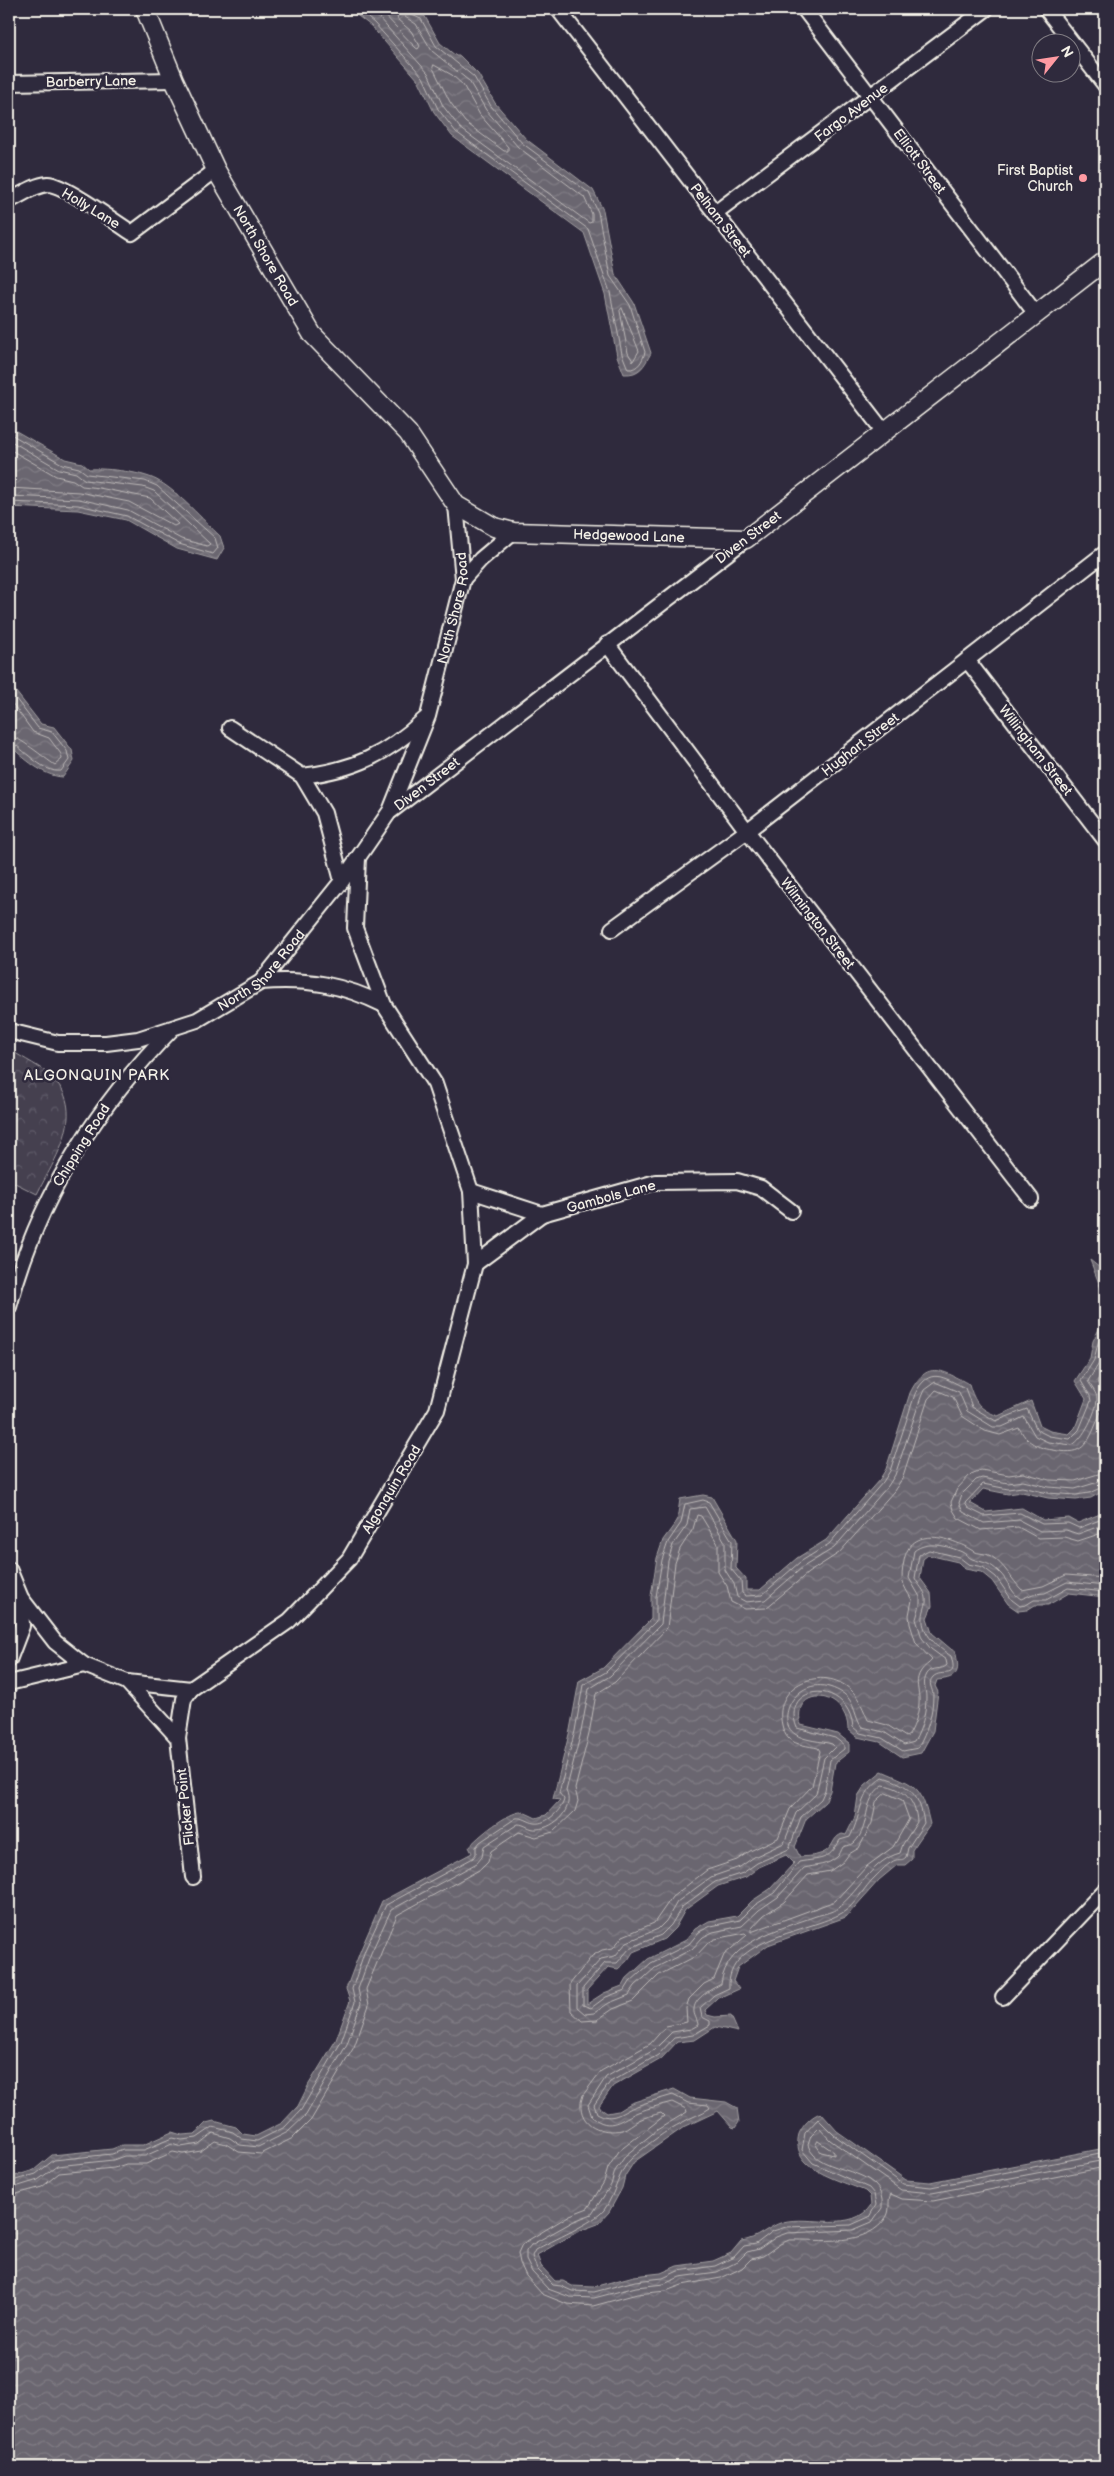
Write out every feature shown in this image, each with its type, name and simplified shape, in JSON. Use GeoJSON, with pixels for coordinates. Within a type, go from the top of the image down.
{"type":"FeatureCollection","features":[{"type":"Feature","properties":{"kind":"street","name":"North Shore Road"},"geometry":{"type":"LineString","coordinates":[[9,1031],[58,1043],[106,1043],[172,1030],[197,1020],[261,982],[342,881],[390,811],[428,716],[463,579],[456,505],[408,433],[312,334],[216,170],[174,80],[145,9]]}},
{"type":"Feature","properties":{"kind":"street","name":"Pelham Street"},"geometry":{"type":"LineString","coordinates":[[558,9],[884,432]]}},
{"type":"Feature","properties":{"kind":"street","name":"Elliott Street"},"geometry":{"type":"LineString","coordinates":[[804,9],[1036,314]]}},
{"type":"Feature","properties":{"kind":"street","name":"Fargo Avenue"},"geometry":{"type":"LineString","coordinates":[[715,213],[986,9]]}},
{"type":"Feature","properties":{"kind":"street"},"geometry":{"type":"LineString","coordinates":[[1046,9],[1105,85]]}},
{"type":"Feature","properties":{"kind":"street","name":"Barberry Lane"},"geometry":{"type":"LineString","coordinates":[[9,82],[174,80]]}},
{"type":"Feature","properties":{"kind":"street","name":"Holly Lane"},"geometry":{"type":"LineString","coordinates":[[9,201],[35,188],[50,184],[66,191],[132,233],[216,170]]}},
{"type":"Feature","properties":{"kind":"street","name":"Diven Street"},"geometry":{"type":"LineString","coordinates":[[390,811],[1105,261]]}},
{"type":"Feature","properties":{"kind":"street","name":"Hedgewood Lane"},"geometry":{"type":"LineString","coordinates":[[456,505],[494,527],[513,532],[746,538]]}},
{"type":"Feature","properties":{"kind":"street"},"geometry":{"type":"LineString","coordinates":[[463,579],[481,559],[513,532]]}},
{"type":"Feature","properties":{"kind":"street","name":"Hughart Street"},"geometry":{"type":"LineString","coordinates":[[612,929],[747,831],[1105,553]]}},
{"type":"Feature","properties":{"kind":"street","name":"Wilmington Street"},"geometry":{"type":"LineString","coordinates":[[607,644],[747,831],[1031,1199]]}},
{"type":"Feature","properties":{"kind":"street","name":"Willingham Street"},"geometry":{"type":"LineString","coordinates":[[967,660],[1105,840]]}},
{"type":"Feature","properties":{"kind":"street"},"geometry":{"type":"LineString","coordinates":[[302,776],[330,773],[356,766],[390,747],[428,716]]}},
{"type":"Feature","properties":{"kind":"street"},"geometry":{"type":"LineString","coordinates":[[230,728],[302,776],[324,813],[331,833],[342,881]]}},
{"type":"Feature","properties":{"kind":"street","name":"Algonquin Road"},"geometry":{"type":"LineString","coordinates":[[191,1689],[289,1621],[349,1559],[437,1410],[475,1264],[471,1191],[435,1084],[384,1005],[355,928],[358,858]]}},
{"type":"Feature","properties":{"kind":"street"},"geometry":{"type":"LineString","coordinates":[[261,982],[309,981],[338,986],[360,993],[384,1005]]}},
{"type":"Feature","properties":{"kind":"street","name":"Chipping Road"},"geometry":{"type":"LineString","coordinates":[[9,1307],[29,1241],[49,1196],[73,1152],[113,1096],[144,1058],[172,1030]]}},
{"type":"Feature","properties":{"kind":"street","name":"Gambols Lane"},"geometry":{"type":"LineString","coordinates":[[475,1264],[542,1214],[656,1182],[737,1181],[761,1188],[791,1211]]}},
{"type":"Feature","properties":{"kind":"street"},"geometry":{"type":"LineString","coordinates":[[471,1191],[542,1214]]}},
{"type":"Feature","properties":{"kind":"street"},"geometry":{"type":"LineString","coordinates":[[9,1569],[21,1598],[55,1642],[84,1665],[127,1682],[191,1689]]}},
{"type":"Feature","properties":{"kind":"street"},"geometry":{"type":"LineString","coordinates":[[9,1660],[22,1626],[21,1598]]}},
{"type":"Feature","properties":{"kind":"street"},"geometry":{"type":"LineString","coordinates":[[9,1683],[84,1665]]}},
{"type":"Feature","properties":{"kind":"street"},"geometry":{"type":"LineString","coordinates":[[127,1682],[178,1738]]}},
{"type":"Feature","properties":{"kind":"street","name":"Flicker Point"},"geometry":{"type":"LineString","coordinates":[[191,1689],[184,1699],[178,1738],[193,1877]]}},
{"type":"Feature","properties":{"kind":"street"},"geometry":{"type":"LineString","coordinates":[[1003,1997],[1105,1890]]}},
{"type":"Feature","properties":{"kind":"green space","name":"ALGONQUIN PARK"},"geometry":{"type":"Polygon","coordinates":[[[9,1049],[50,1075],[63,1093],[68,1107],[68,1122],[59,1152],[37,1194],[9,1180],[9,1049]]]}},
{"type":"Feature","properties":{"kind":"water"},"geometry":{"type":"Polygon","coordinates":[[[349,9],[412,9],[415,12],[423,13],[440,43],[456,56],[460,56],[478,74],[495,103],[526,139],[593,190],[603,210],[615,274],[634,303],[651,353],[641,369],[634,373],[624,374],[617,356],[605,294],[584,233],[452,136],[434,112],[419,81],[371,26],[349,9]]]}},
{"type":"Feature","properties":{"kind":"water"},"geometry":{"type":"Polygon","coordinates":[[[9,427],[65,459],[82,463],[89,469],[126,471],[160,482],[183,500],[220,536],[224,548],[217,560],[177,549],[126,520],[78,510],[9,507],[9,427]]]}},
{"type":"Feature","properties":{"kind":"water"},"geometry":{"type":"Polygon","coordinates":[[[9,683],[41,724],[54,727],[72,750],[74,761],[63,777],[41,770],[27,761],[9,745],[9,683]]]}},
{"type":"Feature","properties":{"kind":"water"},"geometry":{"type":"Polygon","coordinates":[[[1090,1260],[1105,1272],[1105,1299],[1090,1260]]]}},
{"type":"Feature","properties":{"kind":"water"},"geometry":{"type":"Polygon","coordinates":[[[1105,1317],[1105,1490],[1091,1498],[1076,1500],[1048,1498],[1022,1492],[1008,1494],[983,1489],[970,1503],[986,1512],[1022,1508],[1043,1520],[1069,1518],[1078,1523],[1105,1512],[1105,1597],[1069,1593],[1048,1605],[1035,1605],[1027,1610],[1018,1611],[1008,1604],[992,1581],[981,1572],[965,1569],[958,1562],[928,1555],[923,1559],[920,1578],[931,1593],[932,1606],[927,1618],[932,1633],[952,1650],[955,1650],[958,1663],[958,1668],[954,1675],[937,1680],[935,1686],[938,1692],[933,1731],[921,1753],[902,1757],[880,1742],[857,1737],[848,1729],[845,1716],[839,1706],[830,1700],[820,1697],[811,1698],[804,1703],[800,1712],[801,1725],[838,1734],[849,1743],[849,1752],[835,1763],[830,1791],[825,1802],[806,1819],[795,1847],[800,1857],[817,1855],[825,1852],[838,1836],[846,1835],[855,1817],[858,1796],[865,1785],[882,1771],[910,1784],[924,1801],[930,1824],[912,1850],[912,1859],[905,1865],[897,1865],[879,1880],[846,1917],[768,1945],[738,1967],[733,1981],[739,1989],[717,1999],[705,2010],[707,2015],[715,2017],[731,2016],[738,2032],[715,2027],[695,2040],[677,2042],[661,2059],[613,2086],[599,2106],[607,2113],[618,2111],[631,2103],[674,2089],[690,2098],[726,2102],[737,2108],[739,2122],[735,2128],[732,2127],[718,2111],[684,2127],[634,2162],[625,2176],[622,2188],[609,2212],[598,2224],[579,2231],[537,2255],[541,2266],[555,2281],[563,2281],[572,2286],[593,2287],[634,2276],[661,2273],[677,2266],[713,2261],[731,2253],[741,2241],[752,2238],[783,2222],[794,2220],[842,2221],[863,2213],[871,2205],[870,2196],[865,2191],[819,2172],[802,2157],[798,2146],[799,2134],[811,2118],[821,2113],[837,2131],[906,2180],[930,2182],[1105,2148],[1105,2467],[9,2467],[9,2178],[34,2170],[52,2155],[112,2149],[122,2145],[143,2145],[172,2132],[182,2135],[195,2134],[206,2123],[214,2121],[236,2127],[243,2134],[256,2136],[282,2123],[298,2106],[336,2040],[350,2001],[346,1989],[382,1901],[472,1853],[469,1847],[479,1837],[509,1816],[522,1812],[536,1818],[546,1815],[560,1800],[553,1799],[570,1730],[579,1681],[603,1668],[651,1619],[651,1596],[657,1558],[663,1540],[677,1521],[680,1499],[703,1495],[712,1497],[737,1540],[736,1568],[746,1579],[746,1590],[760,1590],[797,1558],[826,1540],[880,1479],[886,1469],[910,1393],[916,1382],[923,1375],[929,1371],[936,1370],[969,1384],[973,1396],[979,1405],[986,1411],[998,1416],[1031,1401],[1040,1426],[1050,1431],[1069,1434],[1075,1428],[1086,1399],[1075,1381],[1090,1358],[1093,1341],[1105,1317]],[[786,1855],[759,1867],[746,1877],[718,1886],[685,1910],[675,1928],[664,1939],[633,1952],[628,1960],[618,1969],[608,1967],[587,1990],[587,2004],[604,1993],[622,1986],[626,1979],[648,1959],[686,1940],[695,1929],[709,1921],[737,1916],[752,1901],[770,1889],[794,1863],[786,1855]]]}},
{"type":"Feature","properties":{"kind":"place","name":"First Baptist Church"},"geometry":{"type":"Point","coordinates":[1083,178]}},
{"type":"Feature","properties":{"kind":"district","name":"ALGONQUIN PARK"},"geometry":{"type":"Point","coordinates":[97,1075]}}]}
